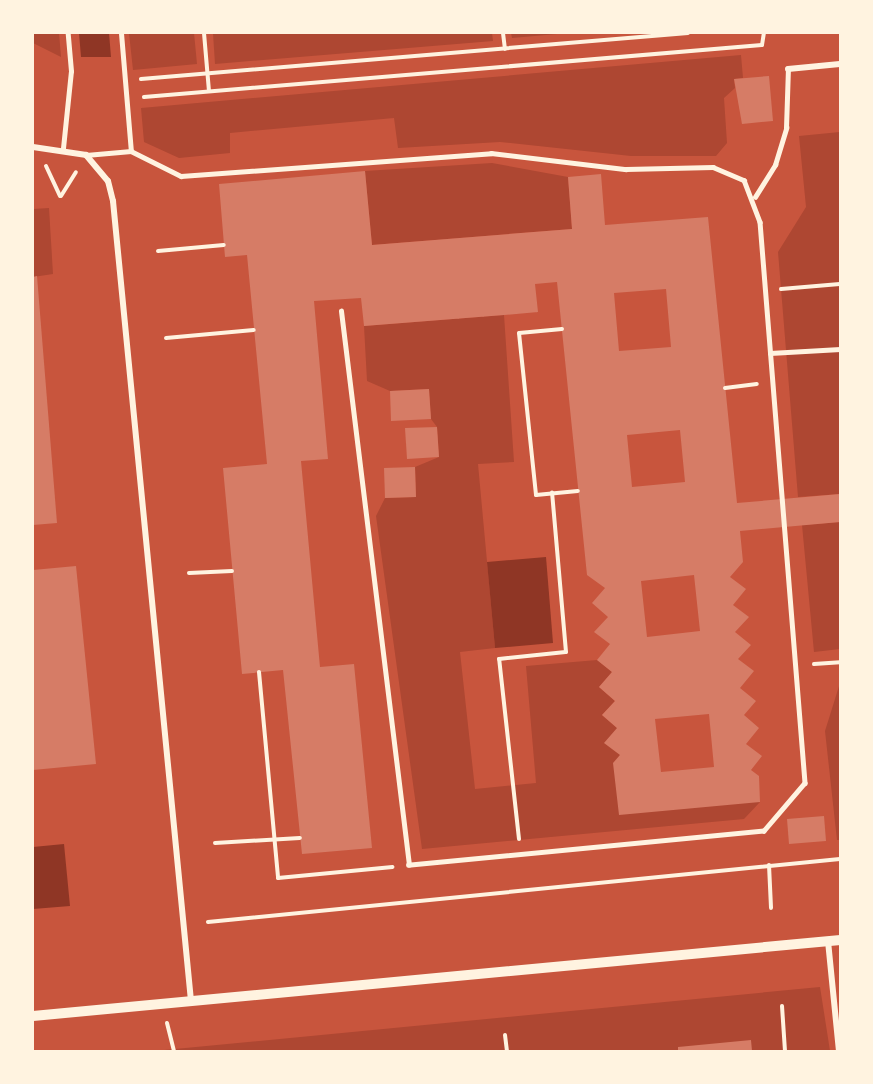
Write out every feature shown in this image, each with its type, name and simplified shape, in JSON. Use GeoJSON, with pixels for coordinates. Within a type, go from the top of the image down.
{"type":"FeatureCollection","features":[{"type":"Feature","properties":{"kind":"street"},"geometry":{"type":"LineString","coordinates":[[63,148],[71,71],[68,33]]}},
{"type":"Feature","properties":{"kind":"street"},"geometry":{"type":"LineString","coordinates":[[121,33],[131,151]]}},
{"type":"Feature","properties":{"kind":"street"},"geometry":{"type":"LineString","coordinates":[[788,69],[840,63]]}},
{"type":"Feature","properties":{"kind":"street"},"geometry":{"type":"LineString","coordinates":[[35,147],[63,148],[86,155],[108,182],[113,201],[191,1001]]}},
{"type":"Feature","properties":{"kind":"street"},"geometry":{"type":"LineString","coordinates":[[33,1016],[834,940],[839,1051]]}},
{"type":"Feature","properties":{"kind":"lane"},"geometry":{"type":"LineString","coordinates":[[754,197],[775,165],[786,128],[788,69]]}},
{"type":"Feature","properties":{"kind":"lane"},"geometry":{"type":"LineString","coordinates":[[86,155],[131,151],[181,176],[491,153],[626,169],[713,167],[744,180],[754,197],[765,291],[805,783],[764,831],[409,865],[341,311]]}},
{"type":"Feature","properties":{"kind":"lane"},"geometry":{"type":"LineString","coordinates":[[770,353],[840,349]]}},
{"type":"Feature","properties":{"kind":"path"},"geometry":{"type":"LineString","coordinates":[[204,33],[209,91]]}},
{"type":"Feature","properties":{"kind":"path"},"geometry":{"type":"LineString","coordinates":[[503,33],[505,49]]}},
{"type":"Feature","properties":{"kind":"path"},"geometry":{"type":"LineString","coordinates":[[125,81],[688,33]]}},
{"type":"Feature","properties":{"kind":"path"},"geometry":{"type":"LineString","coordinates":[[125,98],[762,45],[764,33]]}},
{"type":"Feature","properties":{"kind":"path"},"geometry":{"type":"LineString","coordinates":[[35,147],[60,196],[86,155]]}},
{"type":"Feature","properties":{"kind":"path"},"geometry":{"type":"LineString","coordinates":[[158,251],[224,245]]}},
{"type":"Feature","properties":{"kind":"path"},"geometry":{"type":"LineString","coordinates":[[765,291],[840,284]]}},
{"type":"Feature","properties":{"kind":"path"},"geometry":{"type":"LineString","coordinates":[[562,329],[519,333],[536,495],[578,491]]}},
{"type":"Feature","properties":{"kind":"path"},"geometry":{"type":"LineString","coordinates":[[166,338],[254,330]]}},
{"type":"Feature","properties":{"kind":"path"},"geometry":{"type":"LineString","coordinates":[[725,388],[773,382]]}},
{"type":"Feature","properties":{"kind":"path"},"geometry":{"type":"LineString","coordinates":[[521,854],[499,659],[566,652],[552,493]]}},
{"type":"Feature","properties":{"kind":"path"},"geometry":{"type":"LineString","coordinates":[[189,573],[232,571]]}},
{"type":"Feature","properties":{"kind":"path"},"geometry":{"type":"LineString","coordinates":[[796,666],[840,662]]}},
{"type":"Feature","properties":{"kind":"path"},"geometry":{"type":"LineString","coordinates":[[259,672],[278,878],[409,865]]}},
{"type":"Feature","properties":{"kind":"path"},"geometry":{"type":"LineString","coordinates":[[215,843],[300,838]]}},
{"type":"Feature","properties":{"kind":"path"},"geometry":{"type":"LineString","coordinates":[[208,922],[840,859]]}},
{"type":"Feature","properties":{"kind":"path"},"geometry":{"type":"LineString","coordinates":[[769,865],[771,908]]}},
{"type":"Feature","properties":{"kind":"path"},"geometry":{"type":"LineString","coordinates":[[162,1004],[174,1051]]}},
{"type":"Feature","properties":{"kind":"path"},"geometry":{"type":"LineString","coordinates":[[782,1006],[785,1051]]}},
{"type":"Feature","properties":{"kind":"path"},"geometry":{"type":"LineString","coordinates":[[505,1035],[507,1051]]}},
{"type":"Feature","properties":{"kind":"shaded area"},"geometry":{"type":"Polygon","coordinates":[[[33,33],[59,33],[61,57],[33,43],[33,33]]]}},
{"type":"Feature","properties":{"kind":"shaded area"},"geometry":{"type":"Polygon","coordinates":[[[79,33],[109,33],[111,57],[81,57],[79,33]]]}},
{"type":"Feature","properties":{"kind":"shaded area"},"geometry":{"type":"Polygon","coordinates":[[[129,33],[194,33],[197,64],[133,70],[129,33]]]}},
{"type":"Feature","properties":{"kind":"shaded area"},"geometry":{"type":"Polygon","coordinates":[[[213,33],[492,33],[493,41],[215,64],[213,33]]]}},
{"type":"Feature","properties":{"kind":"shaded area"},"geometry":{"type":"Polygon","coordinates":[[[511,33],[557,33],[557,34],[512,38],[511,33]]]}},
{"type":"Feature","properties":{"kind":"shaded area"},"geometry":{"type":"Polygon","coordinates":[[[741,55],[743,78],[734,79],[735,88],[724,98],[727,143],[716,156],[631,156],[500,142],[398,148],[394,118],[230,133],[230,153],[179,158],[144,142],[141,108],[741,55]]]}},
{"type":"Feature","properties":{"kind":"shaded area"},"geometry":{"type":"Polygon","coordinates":[[[840,132],[840,494],[798,497],[778,252],[806,207],[799,136],[840,132]]]}},
{"type":"Feature","properties":{"kind":"shaded area"},"geometry":{"type":"Polygon","coordinates":[[[492,163],[568,177],[572,229],[372,245],[365,171],[492,163]]]}},
{"type":"Feature","properties":{"kind":"shaded area"},"geometry":{"type":"Polygon","coordinates":[[[49,208],[53,274],[33,277],[33,209],[49,208]]]}},
{"type":"Feature","properties":{"kind":"shaded area"},"geometry":{"type":"Polygon","coordinates":[[[504,315],[514,462],[478,464],[495,648],[460,652],[475,789],[536,783],[526,666],[597,660],[612,672],[599,687],[615,701],[602,715],[617,728],[620,755],[614,763],[760,802],[744,819],[422,849],[376,516],[385,498],[416,497],[415,467],[439,457],[437,427],[431,419],[429,389],[390,391],[367,381],[364,326],[504,315]]]}},
{"type":"Feature","properties":{"kind":"shaded area"},"geometry":{"type":"Polygon","coordinates":[[[840,522],[840,649],[814,652],[802,525],[840,522]]]}},
{"type":"Feature","properties":{"kind":"shaded area"},"geometry":{"type":"Polygon","coordinates":[[[546,557],[553,643],[495,648],[487,562],[546,557]]]}},
{"type":"Feature","properties":{"kind":"shaded area"},"geometry":{"type":"Polygon","coordinates":[[[840,683],[840,840],[837,840],[825,731],[840,683]]]}},
{"type":"Feature","properties":{"kind":"shaded area"},"geometry":{"type":"Polygon","coordinates":[[[64,844],[70,906],[33,909],[33,847],[64,844]]]}},
{"type":"Feature","properties":{"kind":"shaded area"},"geometry":{"type":"Polygon","coordinates":[[[820,987],[830,1051],[154,1051],[820,987]]]}},
{"type":"Feature","properties":{"kind":"building"},"geometry":{"type":"Polygon","coordinates":[[[769,76],[773,121],[742,124],[734,79],[769,76]]]}},
{"type":"Feature","properties":{"kind":"building"},"geometry":{"type":"Polygon","coordinates":[[[365,171],[372,245],[572,229],[568,177],[601,174],[605,225],[708,217],[737,503],[840,494],[840,522],[740,531],[743,562],[730,577],[746,589],[733,605],[749,617],[735,632],[751,645],[738,659],[754,671],[740,688],[756,701],[744,715],[759,728],[746,744],[762,756],[751,770],[759,776],[760,802],[619,815],[613,763],[620,755],[604,743],[617,728],[602,715],[615,701],[599,687],[612,672],[597,660],[610,644],[594,632],[608,617],[592,603],[605,588],[587,575],[557,282],[535,284],[538,312],[364,326],[361,298],[314,301],[328,459],[301,461],[320,667],[354,664],[372,848],[302,854],[283,670],[242,674],[223,468],[267,464],[247,255],[225,257],[219,184],[365,171]],[[666,289],[614,293],[619,351],[671,347],[666,289]],[[680,430],[627,435],[632,487],[685,482],[680,430]],[[694,575],[641,581],[647,637],[700,631],[694,575]],[[709,714],[655,719],[661,772],[714,767],[709,714]]]}},
{"type":"Feature","properties":{"kind":"building"},"geometry":{"type":"Polygon","coordinates":[[[37,276],[57,523],[33,525],[33,277],[37,276]]]}},
{"type":"Feature","properties":{"kind":"building"},"geometry":{"type":"Polygon","coordinates":[[[429,389],[431,419],[391,421],[390,391],[429,389]]]}},
{"type":"Feature","properties":{"kind":"building"},"geometry":{"type":"Polygon","coordinates":[[[437,427],[439,457],[407,459],[405,428],[437,427]]]}},
{"type":"Feature","properties":{"kind":"building"},"geometry":{"type":"Polygon","coordinates":[[[415,467],[416,497],[385,498],[384,468],[415,467]]]}},
{"type":"Feature","properties":{"kind":"building"},"geometry":{"type":"Polygon","coordinates":[[[76,566],[96,764],[33,770],[33,570],[76,566]]]}},
{"type":"Feature","properties":{"kind":"building"},"geometry":{"type":"Polygon","coordinates":[[[824,816],[826,841],[789,844],[787,819],[824,816]]]}},
{"type":"Feature","properties":{"kind":"building"},"geometry":{"type":"Polygon","coordinates":[[[751,1040],[752,1051],[678,1051],[678,1047],[751,1040]]]}}]}
